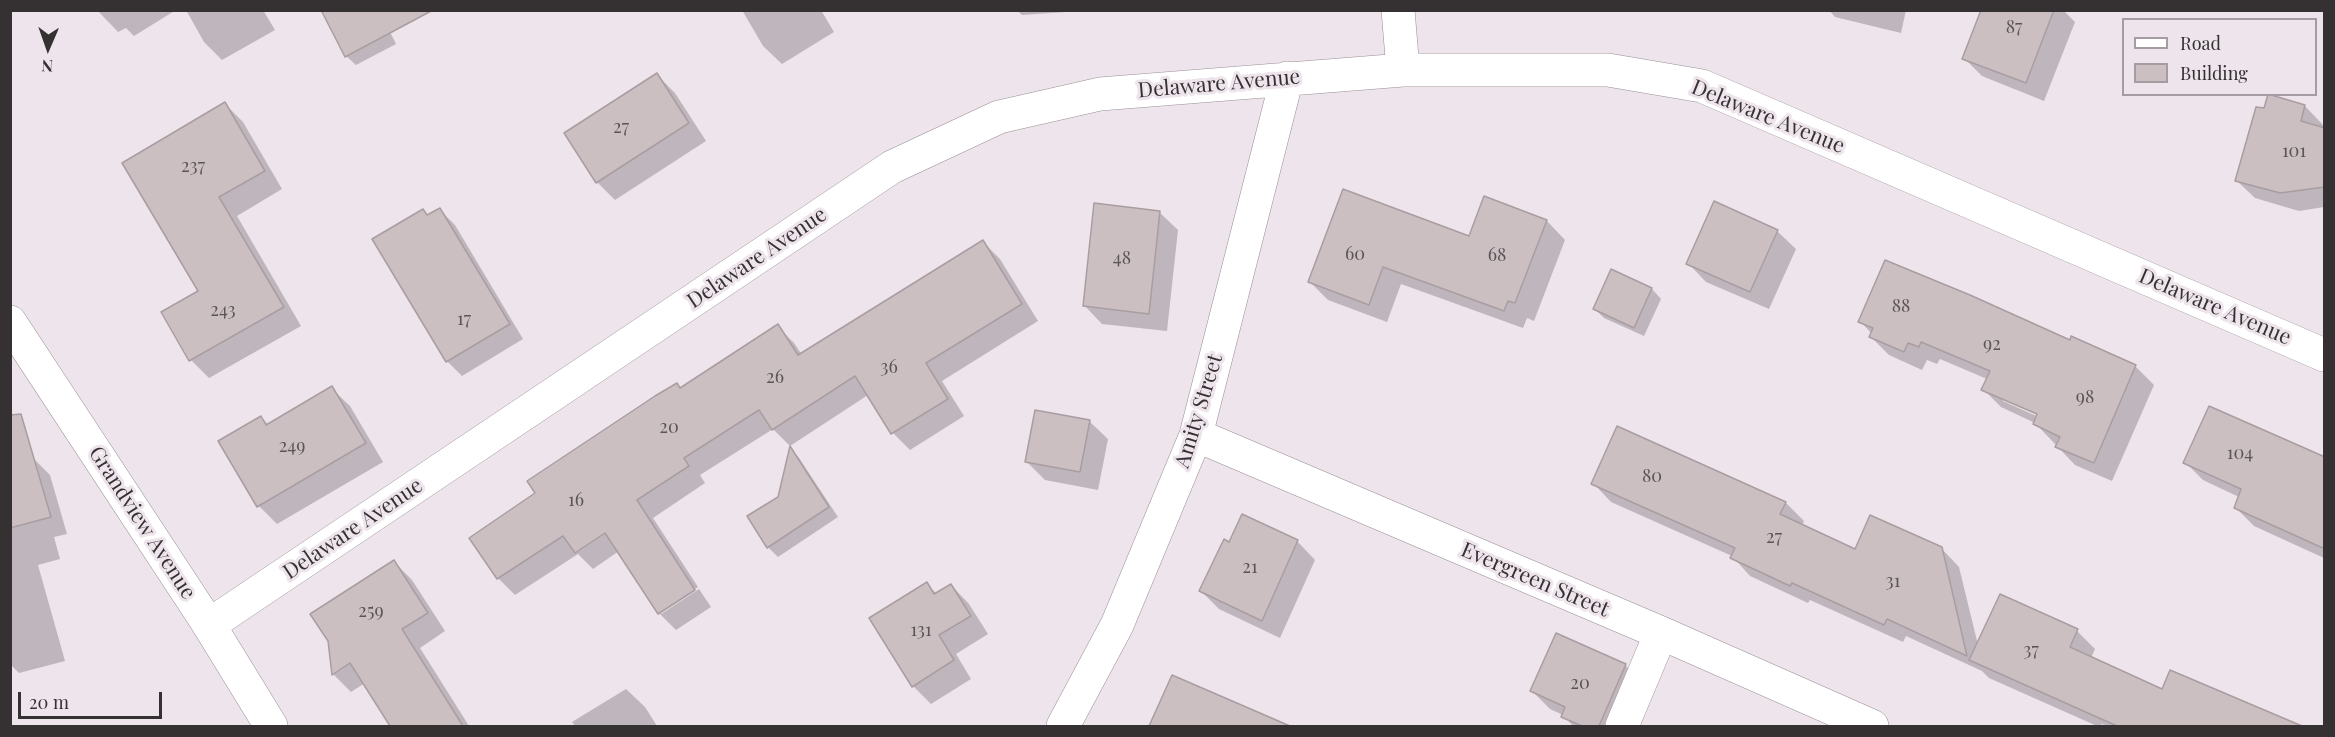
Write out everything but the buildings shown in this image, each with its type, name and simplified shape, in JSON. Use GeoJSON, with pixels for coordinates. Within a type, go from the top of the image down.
{"type":"FeatureCollection","features":[{"type":"Feature","properties":{"kind":"street"},"geometry":{"type":"LineString","coordinates":[[1398,10],[1403,70]]}},
{"type":"Feature","properties":{"kind":"street","name":"Delaware Avenue"},"geometry":{"type":"LineString","coordinates":[[209,625],[892,168],[999,117],[1100,94],[1403,70],[1608,70],[1702,86],[2325,355]]}},
{"type":"Feature","properties":{"kind":"street","name":"Amity Street"},"geometry":{"type":"LineString","coordinates":[[1063,726],[1117,625],[1196,435],[1287,78]]}},
{"type":"Feature","properties":{"kind":"street","name":"Grandview Avenue"},"geometry":{"type":"LineString","coordinates":[[10,322],[19,353],[209,625],[271,726]]}},
{"type":"Feature","properties":{"kind":"street","name":"Evergreen Street"},"geometry":{"type":"LineString","coordinates":[[1196,435],[1661,633],[1872,726]]}},
{"type":"Feature","properties":{"kind":"street"},"geometry":{"type":"LineString","coordinates":[[1622,726],[1661,633]]}}]}
